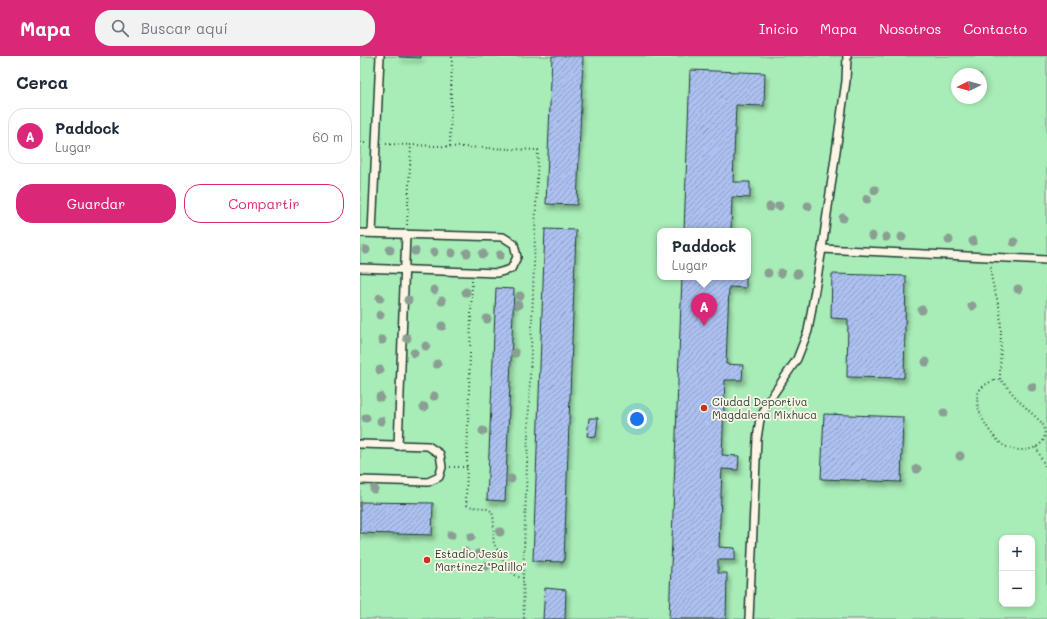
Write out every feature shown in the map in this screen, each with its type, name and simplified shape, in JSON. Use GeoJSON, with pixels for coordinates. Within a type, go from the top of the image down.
{"type":"FeatureCollection","features":[{"type":"Feature","properties":{"kind":"lane"},"geometry":{"type":"LineString","coordinates":[[372,233],[380,56]]}},
{"type":"Feature","properties":{"kind":"lane"},"geometry":{"type":"LineString","coordinates":[[749,619],[757,439],[760,419],[770,399],[797,359],[808,331],[822,249],[846,81],[847,56]]}},
{"type":"Feature","properties":{"kind":"lane"},"geometry":{"type":"LineString","coordinates":[[360,232],[503,237],[514,244],[517,257],[510,269],[497,273],[360,268]]}},
{"type":"Feature","properties":{"kind":"lane"},"geometry":{"type":"LineString","coordinates":[[398,446],[406,234]]}},
{"type":"Feature","properties":{"kind":"lane"},"geometry":{"type":"LineString","coordinates":[[822,249],[1047,260]]}},
{"type":"Feature","properties":{"kind":"lane"},"geometry":{"type":"LineString","coordinates":[[360,444],[428,446],[440,454],[442,467],[439,477],[428,482],[360,480]]}},
{"type":"Feature","properties":{"kind":"path"},"geometry":{"type":"LineString","coordinates":[[450,146],[452,56]]}},
{"type":"Feature","properties":{"kind":"path"},"geometry":{"type":"LineString","coordinates":[[360,143],[538,150],[523,578],[524,619]]}},
{"type":"Feature","properties":{"kind":"path"},"geometry":{"type":"LineString","coordinates":[[406,234],[411,145]]}},
{"type":"Feature","properties":{"kind":"path"},"geometry":{"type":"LineString","coordinates":[[992,258],[991,276],[998,298],[1000,314],[1000,380]]}},
{"type":"Feature","properties":{"kind":"path"},"geometry":{"type":"LineString","coordinates":[[472,272],[466,500],[467,504],[473,508],[488,509],[492,512],[494,516],[494,544],[512,572],[518,578],[523,578]]}},
{"type":"Feature","properties":{"kind":"path"},"geometry":{"type":"LineString","coordinates":[[994,380],[1000,380],[1046,426],[1043,440],[1036,446],[1022,450],[1008,447],[995,438],[984,422],[980,413],[978,396],[980,390],[994,380]]}},
{"type":"Feature","properties":{"kind":"path"},"geometry":{"type":"LineString","coordinates":[[1036,446],[1047,470]]}},
{"type":"Feature","properties":{"kind":"path"},"geometry":{"type":"LineString","coordinates":[[442,467],[467,467]]}},
{"type":"Feature","properties":{"kind":"green space","name":"Ciudad Deportiva Magdalena Mixhuca"},"geometry":{"type":"Polygon","coordinates":[[[360,56],[1047,56],[1047,619],[360,619],[360,56]]]}},
{"type":"Feature","properties":{"kind":"building"},"geometry":{"type":"Polygon","coordinates":[[[421,56],[421,58],[399,57],[421,56]]]}},
{"type":"Feature","properties":{"kind":"building"},"geometry":{"type":"Polygon","coordinates":[[[552,56],[583,56],[577,205],[546,204],[552,56]]]}},
{"type":"Feature","properties":{"kind":"building"},"geometry":{"type":"Polygon","coordinates":[[[690,70],[765,73],[764,106],[736,105],[733,182],[750,182],[750,198],[732,197],[731,228],[684,228],[690,70]]]}},
{"type":"Feature","properties":{"kind":"building"},"geometry":{"type":"Polygon","coordinates":[[[545,229],[576,230],[564,562],[533,561],[545,229]]]}},
{"type":"Feature","properties":{"kind":"building"},"geometry":{"type":"Polygon","coordinates":[[[832,274],[906,276],[904,378],[847,377],[848,319],[831,318],[832,274]]]}},
{"type":"Feature","properties":{"kind":"building"},"geometry":{"type":"Polygon","coordinates":[[[682,280],[746,280],[746,288],[729,287],[726,364],[743,365],[742,380],[725,380],[722,455],[739,456],[738,470],[722,469],[719,547],[735,548],[735,560],[718,560],[718,573],[727,573],[726,619],[669,619],[682,280]]]}},
{"type":"Feature","properties":{"kind":"building"},"geometry":{"type":"Polygon","coordinates":[[[496,288],[514,289],[505,501],[487,500],[496,288]]]}},
{"type":"Feature","properties":{"kind":"building"},"geometry":{"type":"Polygon","coordinates":[[[824,414],[903,417],[901,482],[821,479],[824,414]]]}},
{"type":"Feature","properties":{"kind":"building"},"geometry":{"type":"Polygon","coordinates":[[[589,418],[598,418],[596,437],[587,436],[589,418]]]}},
{"type":"Feature","properties":{"kind":"building"},"geometry":{"type":"Polygon","coordinates":[[[360,502],[433,503],[432,535],[360,533],[360,502]]]}},
{"type":"Feature","properties":{"kind":"building"},"geometry":{"type":"Polygon","coordinates":[[[545,588],[566,590],[565,619],[543,619],[545,588]]]}},
{"type":"Feature","properties":{"kind":"place","name":"Paddock"},"geometry":{"type":"Point","coordinates":[704,326]}},
{"type":"Feature","properties":{"kind":"place","name":"Ciudad Deportiva Magdalena Mixhuca"},"geometry":{"type":"Point","coordinates":[704,408]}},
{"type":"Feature","properties":{"kind":"place","name":"Estadio Jesús Martínez \"Palillo\""},"geometry":{"type":"Point","coordinates":[427,560]}}]}
